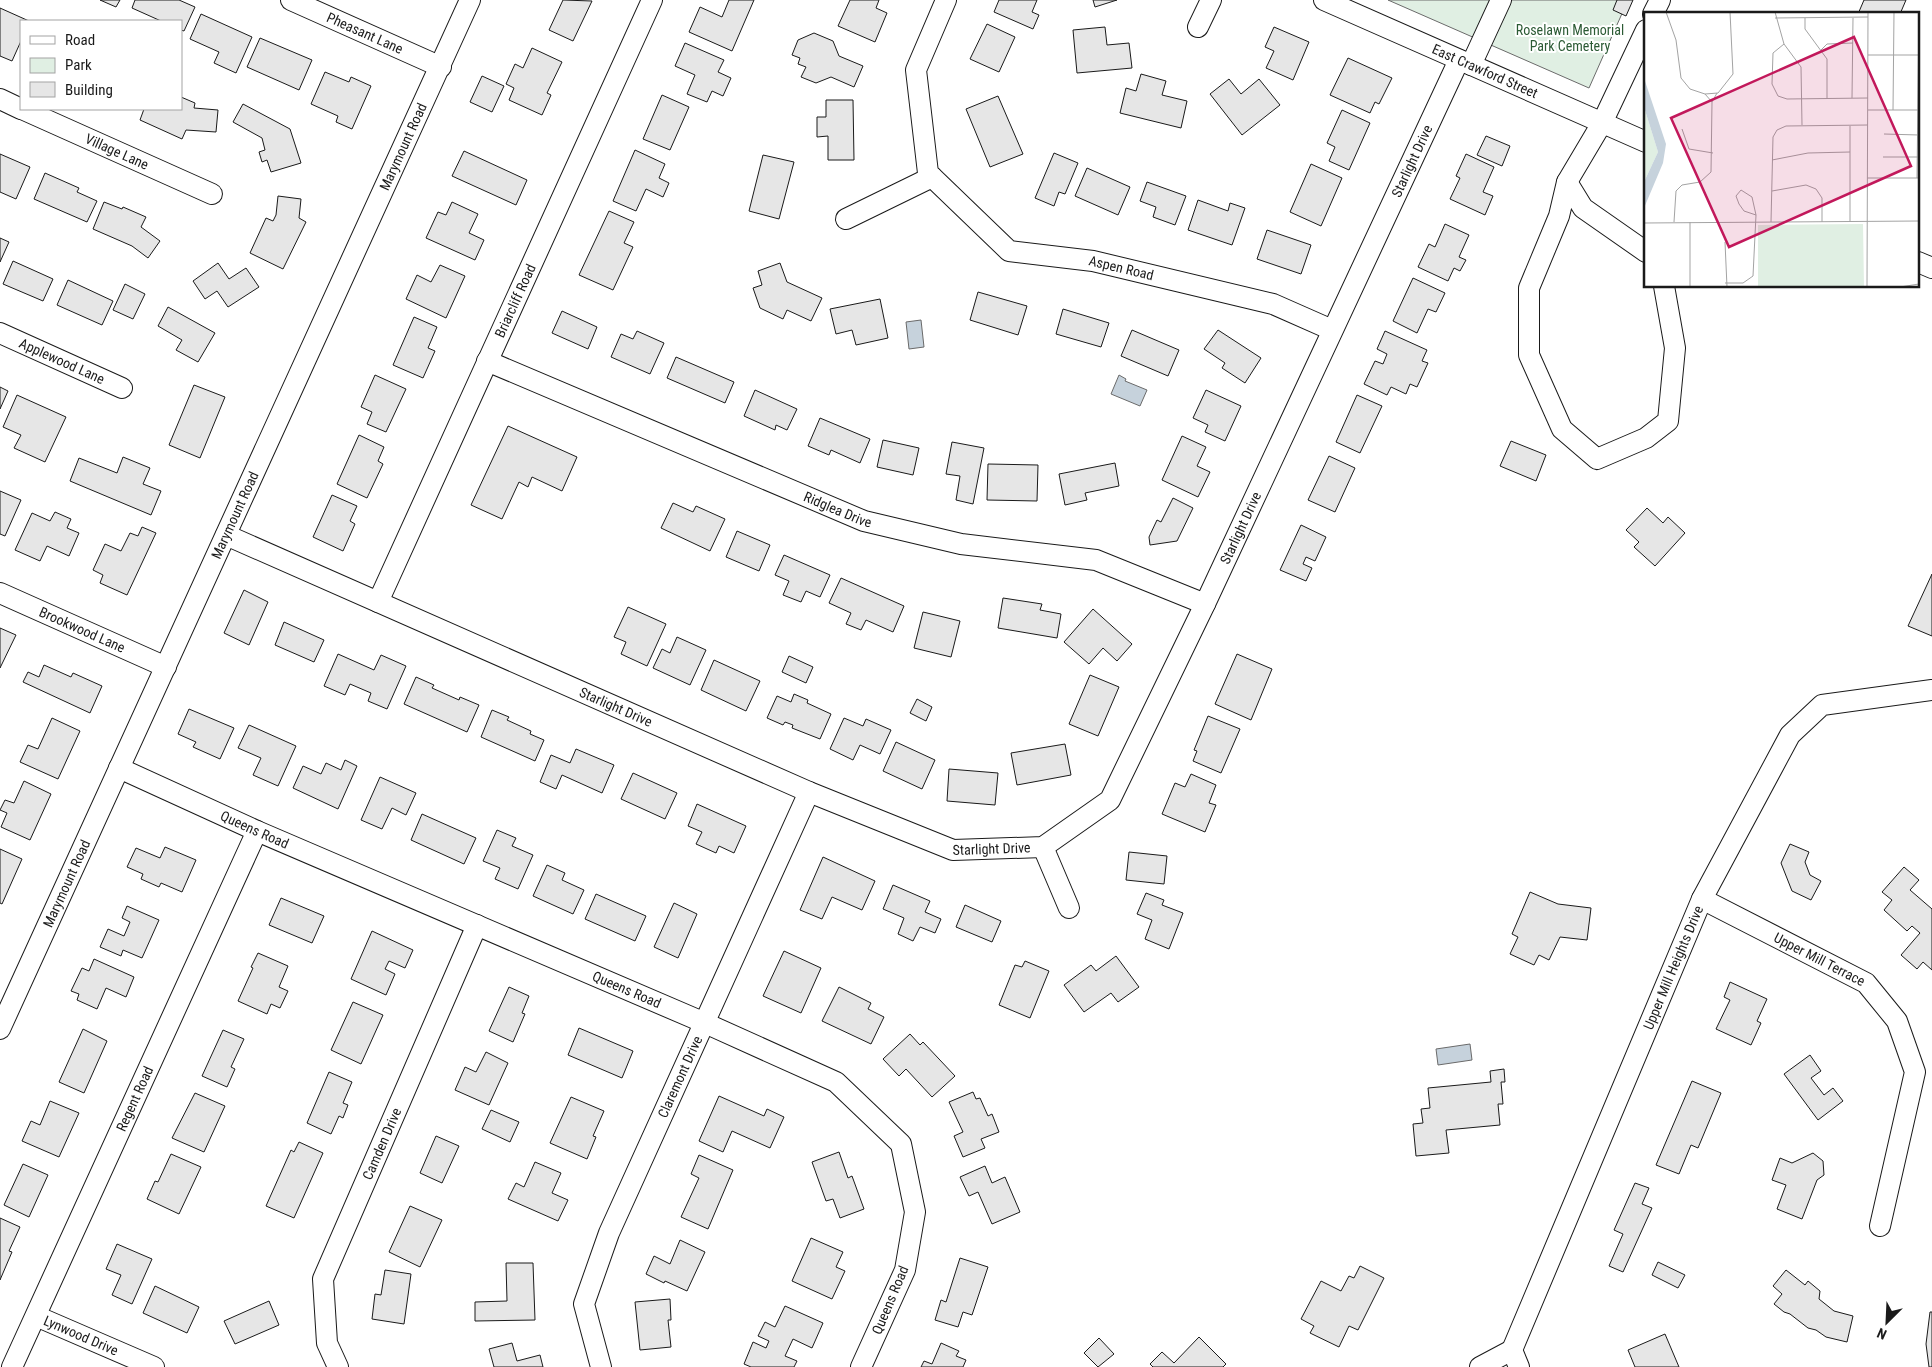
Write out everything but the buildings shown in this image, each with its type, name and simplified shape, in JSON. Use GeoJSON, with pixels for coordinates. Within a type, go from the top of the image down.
{"type":"FeatureCollection","features":[{"type":"Feature","properties":{"kind":"street","name":"Pheasant Lane"},"geometry":{"type":"LineString","coordinates":[[291,0],[441,67]]}},
{"type":"Feature","properties":{"kind":"street","name":"Marymount Road"},"geometry":{"type":"LineString","coordinates":[[0,1029],[470,0]]}},
{"type":"Feature","properties":{"kind":"street","name":"Briarcliff Road"},"geometry":{"type":"LineString","coordinates":[[378,602],[652,0]]}},
{"type":"Feature","properties":{"kind":"street"},"geometry":{"type":"LineString","coordinates":[[846,219],[932,177],[928,172],[916,70],[946,0]]}},
{"type":"Feature","properties":{"kind":"street"},"geometry":{"type":"LineString","coordinates":[[1198,27],[1211,0]]}},
{"type":"Feature","properties":{"kind":"street","name":"East Crawford Street"},"geometry":{"type":"LineString","coordinates":[[1324,0],[1644,141]]}},
{"type":"Feature","properties":{"kind":"street","name":"Starlight Drive"},"geometry":{"type":"LineString","coordinates":[[226,535],[809,792],[953,850],[1043,847],[1110,800],[1205,604],[1332,330],[1465,62],[1501,0]]}},
{"type":"Feature","properties":{"kind":"street"},"geometry":{"type":"LineString","coordinates":[[1654,12],[1660,0]]}},
{"type":"Feature","properties":{"kind":"street"},"geometry":{"type":"LineString","coordinates":[[1644,34],[1602,123],[1566,182],[1559,216],[1529,288],[1529,355],[1562,430],[1597,459],[1646,438],[1668,421],[1675,348],[1664,288]]}},
{"type":"Feature","properties":{"kind":"street","name":"Village Lane"},"geometry":{"type":"LineString","coordinates":[[0,99],[20,108]]}},
{"type":"Feature","properties":{"kind":"street","name":"Village Lane"},"geometry":{"type":"LineString","coordinates":[[24,110],[212,194]]}},
{"type":"Feature","properties":{"kind":"street","name":"Aspen Road"},"geometry":{"type":"LineString","coordinates":[[932,177],[1009,251],[1093,262],[1273,304],[1332,330]]}},
{"type":"Feature","properties":{"kind":"street"},"geometry":{"type":"LineString","coordinates":[[1566,182],[1583,208],[1644,251]]}},
{"type":"Feature","properties":{"kind":"street"},"geometry":{"type":"LineString","coordinates":[[1920,263],[1932,268]]}},
{"type":"Feature","properties":{"kind":"street","name":"Applewood Lane"},"geometry":{"type":"LineString","coordinates":[[0,333],[122,388]]}},
{"type":"Feature","properties":{"kind":"street","name":"Ridglea Drive"},"geometry":{"type":"LineString","coordinates":[[487,361],[864,521],[960,544],[1096,560],[1205,604]]}},
{"type":"Feature","properties":{"kind":"street","name":"Brookwood Lane"},"geometry":{"type":"LineString","coordinates":[[0,593],[166,667]]}},
{"type":"Feature","properties":{"kind":"street","name":"Upper Mill Heights Drive"},"geometry":{"type":"LineString","coordinates":[[1480,1367],[1516,1359],[1702,899],[1790,736],[1822,706],[1932,690]]}},
{"type":"Feature","properties":{"kind":"street","name":"Queens Road"},"geometry":{"type":"LineString","coordinates":[[119,768],[257,830],[705,1022],[836,1082],[901,1144],[915,1212],[905,1270],[861,1367]]}},
{"type":"Feature","properties":{"kind":"street","name":"Claremont Drive"},"geometry":{"type":"LineString","coordinates":[[601,1367],[584,1304],[608,1233],[809,792]]}},
{"type":"Feature","properties":{"kind":"street","name":"Regent Road"},"geometry":{"type":"LineString","coordinates":[[12,1367],[257,830]]}},
{"type":"Feature","properties":{"kind":"street"},"geometry":{"type":"LineString","coordinates":[[1043,847],[1069,908]]}},
{"type":"Feature","properties":{"kind":"street","name":"Upper Mill Terrace"},"geometry":{"type":"LineString","coordinates":[[1702,899],[1866,983],[1897,1021],[1916,1072],[1880,1226]]}},
{"type":"Feature","properties":{"kind":"street","name":"Camden Drive"},"geometry":{"type":"LineString","coordinates":[[338,1367],[326,1343],[323,1279],[477,925]]}},
{"type":"Feature","properties":{"kind":"street","name":"Lynwood Drive"},"geometry":{"type":"LineString","coordinates":[[36,1316],[154,1367]]}},
{"type":"Feature","properties":{"kind":"green space","name":"Roselawn Memorial Park Cemetery"},"geometry":{"type":"Polygon","coordinates":[[[1388,0],[1628,0],[1589,88],[1388,0]]]}},
{"type":"Feature","properties":{"kind":"shaded area"},"geometry":{"type":"Polygon","coordinates":[[[921,320],[924,347],[909,349],[906,322],[921,320]]]}},
{"type":"Feature","properties":{"kind":"shaded area"},"geometry":{"type":"Polygon","coordinates":[[[1119,375],[1126,379],[1125,381],[1147,390],[1140,406],[1111,394],[1119,375]]]}},
{"type":"Feature","properties":{"kind":"shaded area"},"geometry":{"type":"Polygon","coordinates":[[[1470,1044],[1472,1060],[1438,1065],[1436,1049],[1470,1044]]]}}]}
